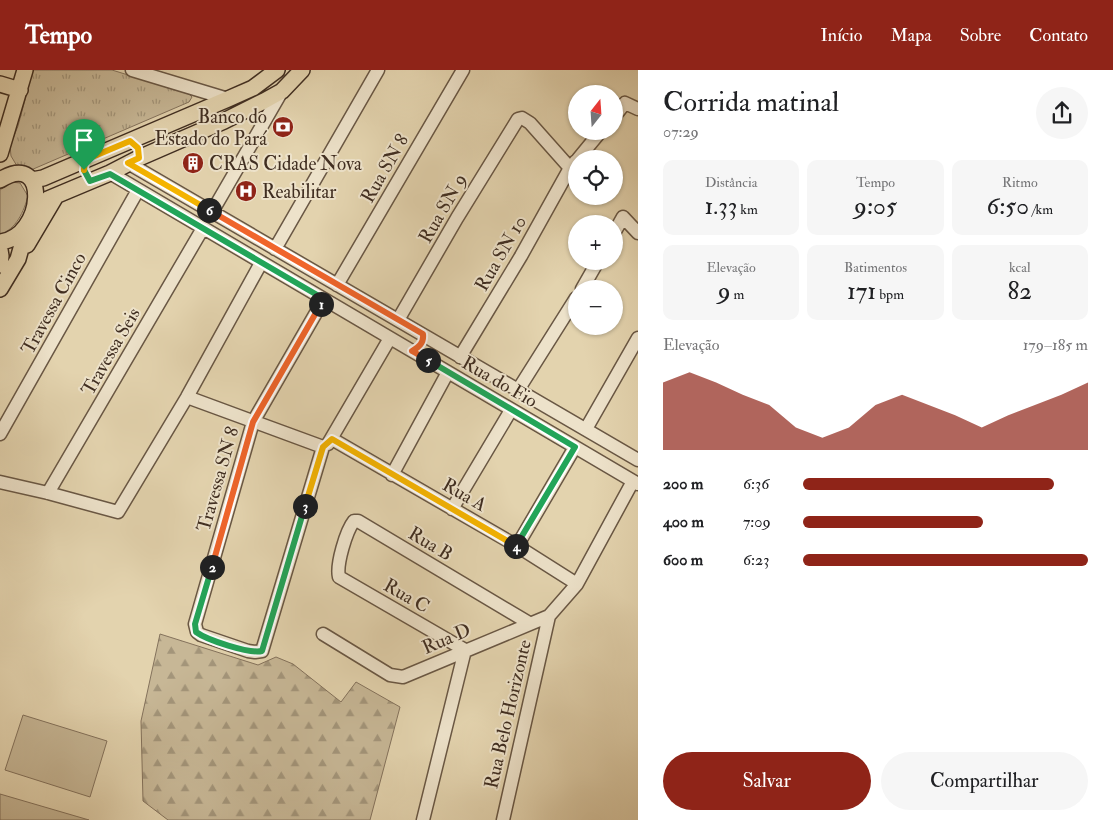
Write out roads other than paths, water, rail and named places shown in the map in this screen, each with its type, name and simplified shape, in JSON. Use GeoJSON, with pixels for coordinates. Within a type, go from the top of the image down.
{"type":"FeatureCollection","features":[{"type":"Feature","properties":{"kind":"main road"},"geometry":{"type":"LineString","coordinates":[[0,154],[20,90],[24,70]]}},
{"type":"Feature","properties":{"kind":"main road"},"geometry":{"type":"LineString","coordinates":[[32,180],[43,178],[253,88],[277,70]]}},
{"type":"Feature","properties":{"kind":"main road"},"geometry":{"type":"LineString","coordinates":[[0,242],[12,239],[22,230],[32,214],[48,199],[110,174],[134,160],[224,121],[282,91],[302,70]]}},
{"type":"Feature","properties":{"kind":"main road"},"geometry":{"type":"LineString","coordinates":[[0,84],[20,90]]}},
{"type":"Feature","properties":{"kind":"main road"},"geometry":{"type":"LineString","coordinates":[[6,135],[10,162],[18,173]]}},
{"type":"Feature","properties":{"kind":"main road"},"geometry":{"type":"LineString","coordinates":[[130,141],[138,148],[134,160]]}},
{"type":"Feature","properties":{"kind":"main road"},"geometry":{"type":"LineString","coordinates":[[85,160],[84,170],[90,181]]}},
{"type":"Feature","properties":{"kind":"main road"},"geometry":{"type":"LineString","coordinates":[[0,180],[18,173],[32,180],[37,193],[18,259]]}},
{"type":"Feature","properties":{"kind":"main road"},"geometry":{"type":"LineString","coordinates":[[0,289],[56,196]]}},
{"type":"Feature","properties":{"kind":"main road"},"geometry":{"type":"LineString","coordinates":[[0,250],[2,256],[0,265]]}},
{"type":"Feature","properties":{"kind":"street"},"geometry":{"type":"LineString","coordinates":[[132,70],[228,99]]}},
{"type":"Feature","properties":{"kind":"street"},"geometry":{"type":"LineString","coordinates":[[275,249],[378,70]]}},
{"type":"Feature","properties":{"kind":"street","name":"Rua SN 8"},"geometry":{"type":"LineString","coordinates":[[337,285],[463,70]]}},
{"type":"Feature","properties":{"kind":"street"},"geometry":{"type":"LineString","coordinates":[[212,212],[282,91]]}},
{"type":"Feature","properties":{"kind":"street"},"geometry":{"type":"LineString","coordinates":[[623,106],[625,103],[638,108]]}},
{"type":"Feature","properties":{"kind":"street","name":"Rua SN 9"},"geometry":{"type":"LineString","coordinates":[[398,320],[515,121],[522,118],[530,123],[568,157]]}},
{"type":"Feature","properties":{"kind":"street","name":"Rua SN 10"},"geometry":{"type":"LineString","coordinates":[[586,150],[594,140]]}},
{"type":"Feature","properties":{"kind":"street","name":"Rua do Fio"},"geometry":{"type":"LineString","coordinates":[[134,160],[212,212],[638,460]]}},
{"type":"Feature","properties":{"kind":"street","name":"Rua do Fio"},"geometry":{"type":"LineString","coordinates":[[110,174],[635,482]]}},
{"type":"Feature","properties":{"kind":"street","name":"Rua SN 10"},"geometry":{"type":"LineString","coordinates":[[460,356],[568,175]]}},
{"type":"Feature","properties":{"kind":"street","name":"Travessa Cinco"},"geometry":{"type":"LineString","coordinates":[[0,434],[138,190]]}},
{"type":"Feature","properties":{"kind":"street"},"geometry":{"type":"LineString","coordinates":[[623,217],[638,232]]}},
{"type":"Feature","properties":{"kind":"street","name":"Travessa Seis"},"geometry":{"type":"LineString","coordinates":[[48,493],[203,228]]}},
{"type":"Feature","properties":{"kind":"street"},"geometry":{"type":"LineString","coordinates":[[0,482],[118,512],[187,397],[261,263]]}},
{"type":"Feature","properties":{"kind":"street","name":"Travessa SN 8"},"geometry":{"type":"LineString","coordinates":[[324,299],[253,422],[195,624],[196,632],[207,638],[255,652],[262,651],[328,443]]}},
{"type":"Feature","properties":{"kind":"street"},"geometry":{"type":"LineString","coordinates":[[518,390],[568,311]]}},
{"type":"Feature","properties":{"kind":"street"},"geometry":{"type":"LineString","coordinates":[[412,351],[420,346],[423,334]]}},
{"type":"Feature","properties":{"kind":"street"},"geometry":{"type":"LineString","coordinates":[[328,443],[390,338]]}},
{"type":"Feature","properties":{"kind":"street"},"geometry":{"type":"LineString","coordinates":[[586,429],[638,338]]}},
{"type":"Feature","properties":{"kind":"street"},"geometry":{"type":"LineString","coordinates":[[430,362],[432,352],[442,345]]}},
{"type":"Feature","properties":{"kind":"street"},"geometry":{"type":"LineString","coordinates":[[392,475],[448,372]]}},
{"type":"Feature","properties":{"kind":"street","name":"Rua A"},"geometry":{"type":"LineString","coordinates":[[187,397],[253,422],[328,443],[392,475],[517,546],[578,584]]}},
{"type":"Feature","properties":{"kind":"street"},"geometry":{"type":"LineString","coordinates":[[452,509],[511,410]]}},
{"type":"Feature","properties":{"kind":"street"},"geometry":{"type":"LineString","coordinates":[[517,546],[575,447]]}},
{"type":"Feature","properties":{"kind":"street","name":"Rua D"},"geometry":{"type":"LineString","coordinates":[[323,634],[398,678],[549,616],[578,584],[635,482]]}},
{"type":"Feature","properties":{"kind":"street","name":"Rua B"},"geometry":{"type":"LineString","coordinates":[[338,567],[350,527],[354,521],[358,521],[529,623]]}},
{"type":"Feature","properties":{"kind":"street","name":"Rua C"},"geometry":{"type":"LineString","coordinates":[[338,567],[339,577],[465,650]]}},
{"type":"Feature","properties":{"kind":"street","name":"Rua Belo Horizonte"},"geometry":{"type":"LineString","coordinates":[[502,820],[549,616]]}},
{"type":"Feature","properties":{"kind":"street"},"geometry":{"type":"LineString","coordinates":[[423,820],[465,650]]}},
{"type":"Feature","properties":{"kind":"place","name":"Banco do Estado do Pará"},"geometry":{"type":"Point","coordinates":[283,127]}},
{"type":"Feature","properties":{"kind":"place","name":"CRAS Cidade Nova"},"geometry":{"type":"Point","coordinates":[193,163]}},
{"type":"Feature","properties":{"kind":"place","name":"Reabilitar"},"geometry":{"type":"Point","coordinates":[246,191]}}]}
